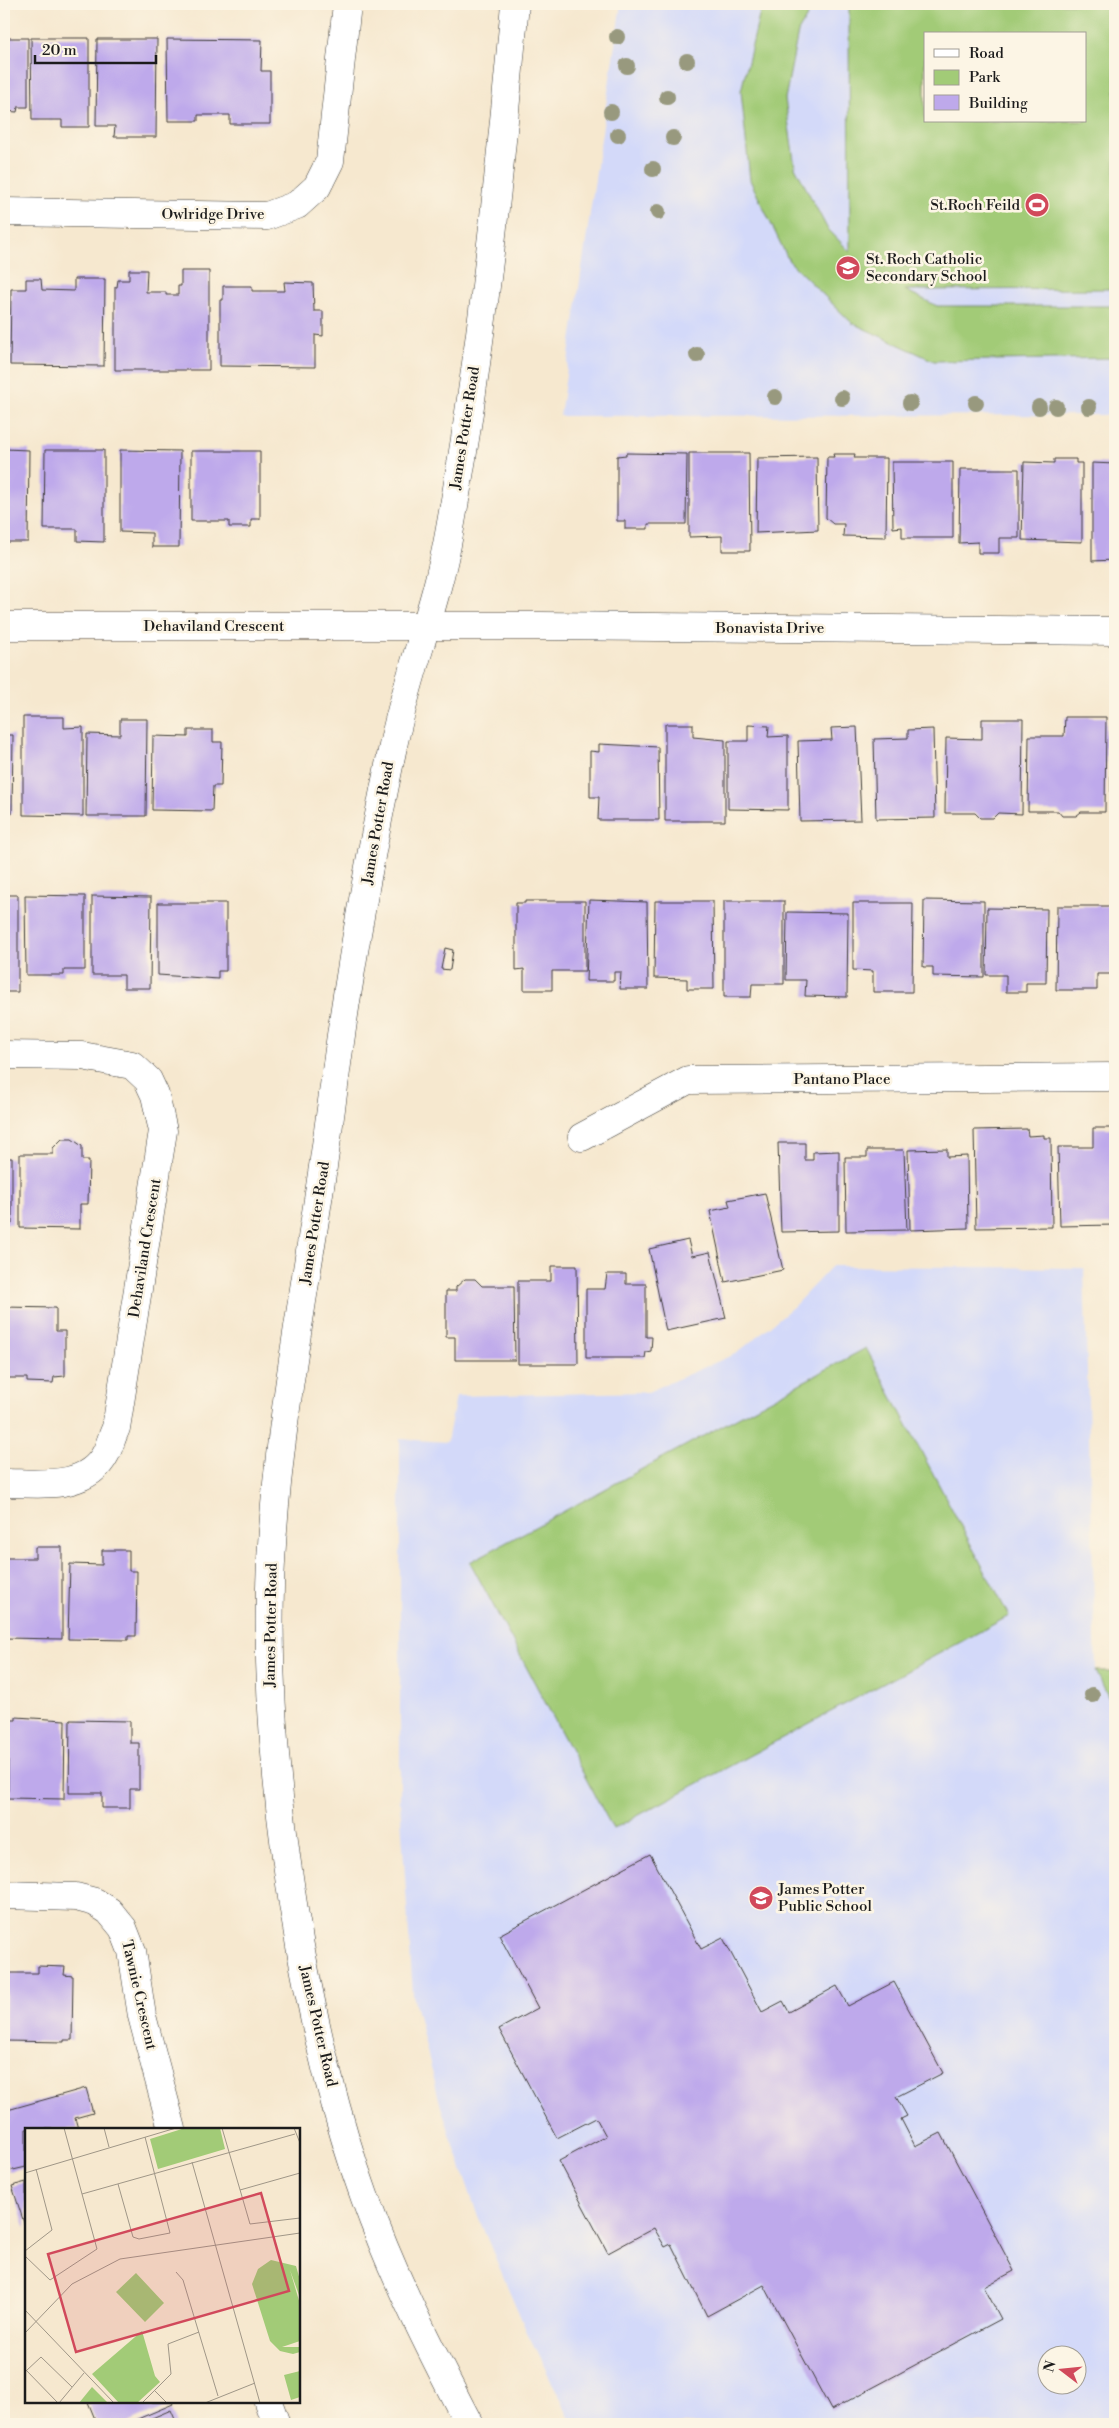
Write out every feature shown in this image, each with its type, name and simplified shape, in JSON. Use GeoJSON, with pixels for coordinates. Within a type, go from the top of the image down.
{"type":"FeatureCollection","features":[{"type":"Feature","properties":{"kind":"street","name":"Owlridge Drive"},"geometry":{"type":"LineString","coordinates":[[4,212],[267,216],[296,205],[317,187],[330,161],[347,4]]}},
{"type":"Feature","properties":{"kind":"street","name":"James Potter Road"},"geometry":{"type":"LineString","coordinates":[[469,2424],[393,2268],[365,2197],[336,2108],[313,2018],[286,1871],[270,1681],[270,1584],[276,1486],[334,1100],[348,986],[392,746],[448,538],[476,358],[497,204],[515,4]]}},
{"type":"Feature","properties":{"kind":"street","name":"Dehaviland Crescent"},"geometry":{"type":"LineString","coordinates":[[4,626],[425,626]]}},
{"type":"Feature","properties":{"kind":"street","name":"Bonavista Drive"},"geometry":{"type":"LineString","coordinates":[[425,626],[1115,631]]}},
{"type":"Feature","properties":{"kind":"street","name":"Dehaviland Crescent"},"geometry":{"type":"LineString","coordinates":[[4,1055],[82,1056],[132,1065],[148,1080],[155,1095],[163,1131],[116,1428],[105,1455],[91,1471],[75,1481],[4,1483]]}},
{"type":"Feature","properties":{"kind":"street","name":"Pantano Place"},"geometry":{"type":"LineString","coordinates":[[582,1137],[688,1080],[1115,1077]]}},
{"type":"Feature","properties":{"kind":"street","name":"Tawnie Crescent"},"geometry":{"type":"LineString","coordinates":[[4,1895],[57,1896],[94,1902],[109,1912],[123,1928],[132,1952],[142,2016],[172,2128]]}},
{"type":"Feature","properties":{"kind":"street"},"geometry":{"type":"LineString","coordinates":[[268,2403],[276,2424]]}},
{"type":"Feature","properties":{"kind":"shaded area","name":"St. Roch Catholic Secondary School"},"geometry":{"type":"Polygon","coordinates":[[[621,4],[1115,4],[1115,415],[560,416],[621,4]]]}},
{"type":"Feature","properties":{"kind":"shaded area","name":"James Potter Public School"},"geometry":{"type":"Polygon","coordinates":[[[832,1266],[1084,1268],[1096,1671],[1115,1711],[1115,2424],[573,2424],[526,2330],[478,2217],[441,2107],[413,1995],[400,1802],[400,1439],[447,1442],[456,1396],[648,1392],[737,1353],[794,1306],[832,1266]]]}},
{"type":"Feature","properties":{"kind":"green space"},"geometry":{"type":"Polygon","coordinates":[[[762,4],[814,4],[798,32],[785,99],[795,167],[827,228],[850,252],[849,4],[1115,4],[1115,289],[905,290],[937,306],[1115,306],[1115,358],[934,361],[852,323],[789,261],[750,180],[741,91],[762,4]]]}},
{"type":"Feature","properties":{"kind":"green space"},"geometry":{"type":"Polygon","coordinates":[[[866,1348],[1009,1616],[613,1829],[470,1562],[866,1348]]]}},
{"type":"Feature","properties":{"kind":"green space"},"geometry":{"type":"Polygon","coordinates":[[[1096,1671],[1115,1671],[1115,1711],[1096,1671]]]}},
{"type":"Feature","properties":{"kind":"building"},"geometry":{"type":"Polygon","coordinates":[[[4,38],[28,38],[28,107],[18,107],[17,112],[4,111],[4,38]]]}},
{"type":"Feature","properties":{"kind":"building"},"geometry":{"type":"Polygon","coordinates":[[[31,38],[89,38],[89,127],[62,127],[62,120],[32,120],[31,38]]]}},
{"type":"Feature","properties":{"kind":"building"},"geometry":{"type":"Polygon","coordinates":[[[97,39],[157,39],[156,137],[114,137],[115,126],[96,126],[97,39]]]}},
{"type":"Feature","properties":{"kind":"building"},"geometry":{"type":"Polygon","coordinates":[[[167,39],[262,40],[261,71],[270,71],[270,124],[230,124],[230,115],[198,115],[198,121],[168,121],[167,39]]]}},
{"type":"Feature","properties":{"kind":"building"},"geometry":{"type":"Polygon","coordinates":[[[129,270],[147,270],[146,292],[166,292],[166,295],[178,295],[178,286],[181,286],[181,271],[209,271],[209,370],[115,370],[115,287],[117,287],[118,280],[129,280],[129,270]]]}},
{"type":"Feature","properties":{"kind":"building"},"geometry":{"type":"Polygon","coordinates":[[[26,279],[41,279],[42,290],[74,291],[74,279],[105,279],[104,366],[10,365],[11,289],[26,289],[26,279]]]}},
{"type":"Feature","properties":{"kind":"building"},"geometry":{"type":"Polygon","coordinates":[[[284,282],[313,283],[314,311],[323,311],[323,336],[315,335],[315,367],[220,366],[220,300],[223,300],[223,286],[252,286],[252,291],[285,291],[284,282]]]}},
{"type":"Feature","properties":{"kind":"building"},"geometry":{"type":"Polygon","coordinates":[[[4,449],[29,450],[28,542],[4,542],[4,449]]]}},
{"type":"Feature","properties":{"kind":"building"},"geometry":{"type":"Polygon","coordinates":[[[45,450],[104,450],[104,542],[77,541],[77,529],[44,529],[45,450]]]}},
{"type":"Feature","properties":{"kind":"building"},"geometry":{"type":"Polygon","coordinates":[[[120,450],[180,451],[179,547],[152,547],[152,533],[120,532],[120,450]]]}},
{"type":"Feature","properties":{"kind":"building"},"geometry":{"type":"Polygon","coordinates":[[[191,451],[260,451],[260,519],[251,519],[251,527],[229,527],[229,521],[191,521],[191,451]]]}},
{"type":"Feature","properties":{"kind":"building"},"geometry":{"type":"Polygon","coordinates":[[[626,453],[687,454],[686,524],[648,524],[648,529],[625,529],[625,521],[617,521],[617,456],[626,455],[626,453]]]}},
{"type":"Feature","properties":{"kind":"building"},"geometry":{"type":"Polygon","coordinates":[[[689,453],[749,453],[750,551],[722,551],[722,536],[689,537],[689,453]]]}},
{"type":"Feature","properties":{"kind":"building"},"geometry":{"type":"Polygon","coordinates":[[[833,454],[855,454],[854,458],[887,458],[886,537],[843,536],[844,524],[833,524],[826,518],[827,457],[834,457],[833,454]]]}},
{"type":"Feature","properties":{"kind":"building"},"geometry":{"type":"Polygon","coordinates":[[[817,457],[818,530],[756,533],[757,458],[817,457]]]}},
{"type":"Feature","properties":{"kind":"building"},"geometry":{"type":"Polygon","coordinates":[[[1054,459],[1076,459],[1076,463],[1082,463],[1082,542],[1022,540],[1024,462],[1054,463],[1054,459]]]}},
{"type":"Feature","properties":{"kind":"building"},"geometry":{"type":"Polygon","coordinates":[[[892,462],[953,462],[953,538],[902,538],[902,527],[893,528],[892,462]]]}},
{"type":"Feature","properties":{"kind":"building"},"geometry":{"type":"Polygon","coordinates":[[[1092,463],[1115,464],[1115,560],[1092,561],[1092,463]]]}},
{"type":"Feature","properties":{"kind":"building"},"geometry":{"type":"Polygon","coordinates":[[[960,469],[1019,469],[1019,538],[999,538],[999,553],[978,553],[978,542],[959,543],[960,469]]]}},
{"type":"Feature","properties":{"kind":"building"},"geometry":{"type":"Polygon","coordinates":[[[23,717],[64,717],[64,728],[83,727],[83,816],[23,815],[23,717]]]}},
{"type":"Feature","properties":{"kind":"building"},"geometry":{"type":"Polygon","coordinates":[[[1065,717],[1106,717],[1105,812],[1081,812],[1076,816],[1062,816],[1058,811],[1028,811],[1029,736],[1064,736],[1065,717]]]}},
{"type":"Feature","properties":{"kind":"building"},"geometry":{"type":"Polygon","coordinates":[[[120,719],[147,719],[146,816],[86,816],[87,734],[120,735],[120,719]]]}},
{"type":"Feature","properties":{"kind":"building"},"geometry":{"type":"Polygon","coordinates":[[[982,719],[1023,719],[1022,814],[998,813],[993,818],[980,818],[975,813],[945,813],[946,738],[982,739],[982,719]]]}},
{"type":"Feature","properties":{"kind":"building"},"geometry":{"type":"Polygon","coordinates":[[[665,724],[693,724],[693,737],[725,740],[725,821],[665,821],[665,724]]]}},
{"type":"Feature","properties":{"kind":"building"},"geometry":{"type":"Polygon","coordinates":[[[748,725],[769,726],[768,737],[788,736],[788,810],[728,809],[728,741],[748,741],[748,725]]]}},
{"type":"Feature","properties":{"kind":"building"},"geometry":{"type":"Polygon","coordinates":[[[857,727],[861,820],[800,821],[798,741],[832,740],[831,728],[857,727]]]}},
{"type":"Feature","properties":{"kind":"building"},"geometry":{"type":"Polygon","coordinates":[[[933,729],[935,818],[876,819],[874,739],[908,738],[908,730],[933,729]]]}},
{"type":"Feature","properties":{"kind":"building"},"geometry":{"type":"Polygon","coordinates":[[[188,730],[213,730],[213,742],[222,742],[221,786],[213,786],[212,811],[152,810],[153,736],[188,737],[188,730]]]}},
{"type":"Feature","properties":{"kind":"building"},"geometry":{"type":"Polygon","coordinates":[[[1111,734],[1115,734],[1115,807],[1111,803],[1111,734]]]}},
{"type":"Feature","properties":{"kind":"building"},"geometry":{"type":"Polygon","coordinates":[[[4,735],[13,735],[12,814],[4,814],[4,735]]]}},
{"type":"Feature","properties":{"kind":"building"},"geometry":{"type":"Polygon","coordinates":[[[599,744],[658,747],[659,820],[598,820],[599,797],[590,797],[590,751],[599,752],[599,744]]]}},
{"type":"Feature","properties":{"kind":"building"},"geometry":{"type":"Polygon","coordinates":[[[4,895],[18,895],[18,992],[4,992],[4,895]]]}},
{"type":"Feature","properties":{"kind":"building"},"geometry":{"type":"Polygon","coordinates":[[[25,895],[85,896],[85,970],[64,970],[64,975],[26,975],[25,895]]]}},
{"type":"Feature","properties":{"kind":"building"},"geometry":{"type":"Polygon","coordinates":[[[92,896],[151,897],[150,988],[124,988],[124,975],[92,975],[92,896]]]}},
{"type":"Feature","properties":{"kind":"building"},"geometry":{"type":"Polygon","coordinates":[[[589,900],[647,902],[648,989],[620,989],[621,972],[614,972],[614,981],[586,981],[589,900]]]}},
{"type":"Feature","properties":{"kind":"building"},"geometry":{"type":"Polygon","coordinates":[[[924,900],[984,901],[984,977],[933,976],[933,967],[923,967],[924,900]]]}},
{"type":"Feature","properties":{"kind":"building"},"geometry":{"type":"Polygon","coordinates":[[[525,901],[585,901],[585,971],[552,971],[552,990],[524,990],[524,969],[516,970],[516,903],[525,903],[525,901]]]}},
{"type":"Feature","properties":{"kind":"building"},"geometry":{"type":"Polygon","coordinates":[[[655,901],[713,901],[714,989],[687,989],[687,979],[654,978],[655,901]]]}},
{"type":"Feature","properties":{"kind":"building"},"geometry":{"type":"Polygon","coordinates":[[[724,901],[784,901],[784,984],[752,984],[751,997],[724,997],[724,901]]]}},
{"type":"Feature","properties":{"kind":"building"},"geometry":{"type":"Polygon","coordinates":[[[158,903],[226,903],[226,971],[218,971],[218,979],[158,975],[158,903]]]}},
{"type":"Feature","properties":{"kind":"building"},"geometry":{"type":"Polygon","coordinates":[[[853,903],[913,903],[912,992],[873,992],[873,971],[853,970],[853,903]]]}},
{"type":"Feature","properties":{"kind":"building"},"geometry":{"type":"Polygon","coordinates":[[[1057,906],[1115,906],[1115,974],[1097,974],[1097,990],[1056,990],[1057,906]]]}},
{"type":"Feature","properties":{"kind":"building"},"geometry":{"type":"Polygon","coordinates":[[[987,908],[1047,909],[1046,983],[1026,983],[1026,992],[1006,992],[1006,975],[986,975],[987,908]]]}},
{"type":"Feature","properties":{"kind":"building"},"geometry":{"type":"Polygon","coordinates":[[[787,912],[848,913],[847,997],[805,996],[806,980],[786,980],[787,912]]]}},
{"type":"Feature","properties":{"kind":"building"},"geometry":{"type":"Polygon","coordinates":[[[445,948],[453,950],[450,970],[441,969],[445,948]]]}},
{"type":"Feature","properties":{"kind":"building"},"geometry":{"type":"Polygon","coordinates":[[[1093,1128],[1115,1128],[1115,1225],[1060,1226],[1058,1147],[1093,1147],[1093,1128]]]}},
{"type":"Feature","properties":{"kind":"building"},"geometry":{"type":"Polygon","coordinates":[[[1027,1129],[1028,1136],[1044,1135],[1044,1138],[1051,1138],[1052,1227],[976,1228],[974,1130],[1027,1129]]]}},
{"type":"Feature","properties":{"kind":"building"},"geometry":{"type":"Polygon","coordinates":[[[62,1139],[72,1139],[82,1146],[82,1160],[89,1160],[88,1204],[80,1204],[80,1229],[20,1228],[20,1154],[53,1154],[53,1148],[62,1139]]]}},
{"type":"Feature","properties":{"kind":"building"},"geometry":{"type":"Polygon","coordinates":[[[778,1143],[805,1143],[805,1160],[813,1160],[813,1152],[839,1151],[839,1231],[781,1232],[778,1143]]]}},
{"type":"Feature","properties":{"kind":"building"},"geometry":{"type":"Polygon","coordinates":[[[947,1149],[947,1157],[967,1156],[968,1228],[910,1230],[908,1150],[947,1149]]]}},
{"type":"Feature","properties":{"kind":"building"},"geometry":{"type":"Polygon","coordinates":[[[867,1150],[904,1150],[907,1230],[846,1231],[845,1157],[867,1157],[867,1150]]]}},
{"type":"Feature","properties":{"kind":"building"},"geometry":{"type":"Polygon","coordinates":[[[4,1158],[12,1158],[12,1224],[4,1223],[4,1158]]]}},
{"type":"Feature","properties":{"kind":"building"},"geometry":{"type":"Polygon","coordinates":[[[765,1193],[783,1270],[725,1282],[710,1211],[730,1207],[728,1200],[765,1193]]]}},
{"type":"Feature","properties":{"kind":"building"},"geometry":{"type":"Polygon","coordinates":[[[688,1240],[692,1256],[710,1252],[726,1318],[666,1331],[649,1249],[688,1240]]]}},
{"type":"Feature","properties":{"kind":"building"},"geometry":{"type":"Polygon","coordinates":[[[551,1266],[577,1266],[578,1364],[518,1364],[518,1281],[551,1281],[551,1266]]]}},
{"type":"Feature","properties":{"kind":"building"},"geometry":{"type":"Polygon","coordinates":[[[607,1274],[626,1274],[626,1284],[646,1284],[646,1337],[652,1337],[651,1351],[646,1352],[645,1358],[586,1358],[586,1289],[605,1289],[607,1274]]]}},
{"type":"Feature","properties":{"kind":"building"},"geometry":{"type":"Polygon","coordinates":[[[465,1279],[475,1279],[482,1286],[514,1286],[515,1360],[455,1360],[455,1337],[446,1337],[446,1291],[456,1291],[456,1287],[465,1279]]]}},
{"type":"Feature","properties":{"kind":"building"},"geometry":{"type":"Polygon","coordinates":[[[4,1307],[56,1308],[56,1331],[65,1331],[65,1376],[54,1377],[53,1383],[27,1382],[27,1378],[4,1378],[4,1307]]]}},
{"type":"Feature","properties":{"kind":"building"},"geometry":{"type":"Polygon","coordinates":[[[35,1547],[62,1547],[62,1639],[4,1638],[4,1558],[35,1558],[35,1547]]]}},
{"type":"Feature","properties":{"kind":"building"},"geometry":{"type":"Polygon","coordinates":[[[102,1550],[129,1550],[129,1571],[137,1571],[136,1636],[128,1636],[128,1640],[68,1639],[70,1564],[102,1565],[102,1550]]]}},
{"type":"Feature","properties":{"kind":"building"},"geometry":{"type":"Polygon","coordinates":[[[16,1717],[65,1720],[64,1799],[8,1798],[8,1720],[16,1720],[16,1717]]]}},
{"type":"Feature","properties":{"kind":"building"},"geometry":{"type":"Polygon","coordinates":[[[70,1720],[130,1721],[130,1743],[139,1743],[139,1789],[130,1789],[130,1808],[102,1808],[102,1793],[69,1793],[70,1720]]]}},
{"type":"Feature","properties":{"kind":"building"},"geometry":{"type":"Polygon","coordinates":[[[650,1854],[701,1949],[723,1938],[762,2012],[783,2001],[789,2012],[837,1986],[848,2006],[894,1982],[943,2073],[896,2097],[907,2116],[901,2119],[915,2146],[941,2133],[1014,2271],[984,2287],[1001,2319],[831,2410],[764,2285],[707,2316],[671,2244],[665,2247],[654,2228],[608,2253],[559,2161],[606,2136],[596,2118],[557,2138],[499,2029],[538,2008],[499,1935],[650,1854]]]}},
{"type":"Feature","properties":{"kind":"building"},"geometry":{"type":"Polygon","coordinates":[[[38,1966],[65,1967],[64,1975],[73,1976],[72,2040],[64,2040],[64,2042],[5,2041],[6,1973],[38,1973],[38,1966]]]}},
{"type":"Feature","properties":{"kind":"building"},"geometry":{"type":"Polygon","coordinates":[[[86,2088],[93,2113],[75,2118],[78,2128],[25,2128],[25,2167],[9,2171],[4,2151],[4,2111],[86,2088]]]}},
{"type":"Feature","properties":{"kind":"building"},"geometry":{"type":"Polygon","coordinates":[[[25,2182],[25,2226],[12,2186],[25,2182]]]}},
{"type":"Feature","properties":{"kind":"building"},"geometry":{"type":"Polygon","coordinates":[[[88,2403],[173,2404],[126,2424],[97,2424],[88,2403]]]}},
{"type":"Feature","properties":{"kind":"building"},"geometry":{"type":"Polygon","coordinates":[[[171,2410],[177,2424],[138,2424],[171,2410]]]}},
{"type":"Feature","properties":{"kind":"place","name":"St.Roch Feild"},"geometry":{"type":"Point","coordinates":[1037,205]}},
{"type":"Feature","properties":{"kind":"place","name":"St. Roch Catholic Secondary School"},"geometry":{"type":"Point","coordinates":[848,268]}},
{"type":"Feature","properties":{"kind":"place","name":"James Potter Public School"},"geometry":{"type":"Point","coordinates":[761,1898]}}]}
